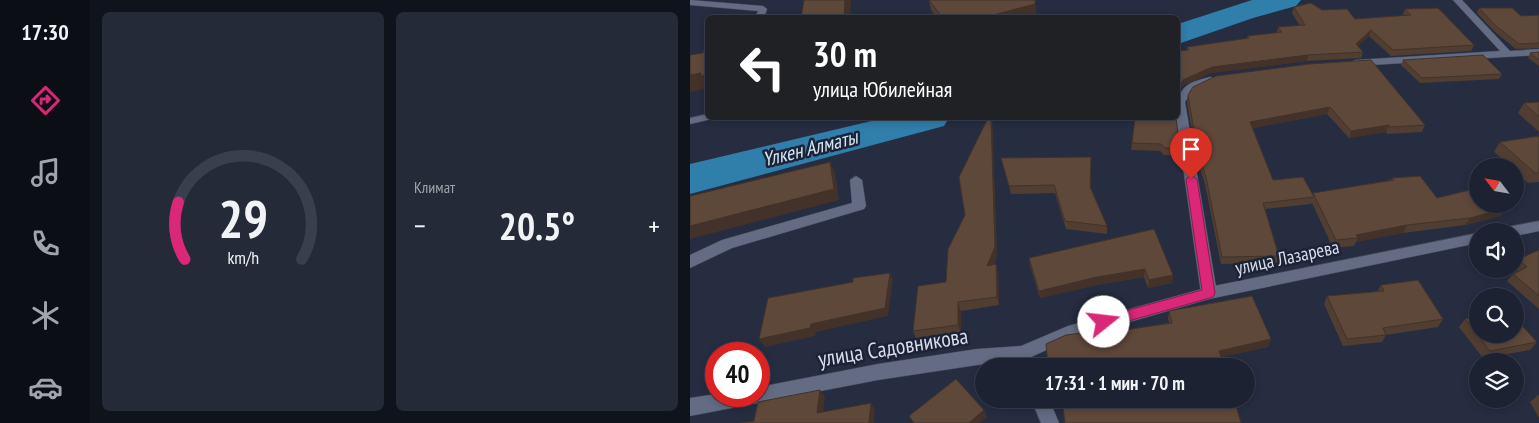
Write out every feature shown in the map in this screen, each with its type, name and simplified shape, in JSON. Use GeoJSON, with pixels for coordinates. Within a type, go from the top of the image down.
{"type":"FeatureCollection","features":[{"type":"Feature","properties":{"kind":"street"},"geometry":{"type":"LineString","coordinates":[[749,8],[764,0]]}},
{"type":"Feature","properties":{"kind":"street"},"geometry":{"type":"LineString","coordinates":[[1457,0],[1507,54]]}},
{"type":"Feature","properties":{"kind":"street"},"geometry":{"type":"LineString","coordinates":[[690,2],[763,9],[760,15]]}},
{"type":"Feature","properties":{"kind":"street"},"geometry":{"type":"LineString","coordinates":[[1347,63],[1539,52]]}},
{"type":"Feature","properties":{"kind":"street"},"geometry":{"type":"LineString","coordinates":[[1180,100],[1187,90],[1212,78],[1222,77]]}},
{"type":"Feature","properties":{"kind":"street"},"geometry":{"type":"LineString","coordinates":[[1180,108],[1209,293]]}},
{"type":"Feature","properties":{"kind":"street"},"geometry":{"type":"LineString","coordinates":[[690,121],[705,118]]}},
{"type":"Feature","properties":{"kind":"street"},"geometry":{"type":"LineString","coordinates":[[690,262],[727,244],[860,206],[856,180]]}},
{"type":"Feature","properties":{"kind":"street"},"geometry":{"type":"LineString","coordinates":[[1524,229],[1539,226]]}},
{"type":"Feature","properties":{"kind":"street","name":"улица Лазарева"},"geometry":{"type":"LineString","coordinates":[[1027,358],[1068,333],[1209,293],[1469,240]]}},
{"type":"Feature","properties":{"kind":"street","name":"улица Садовникова"},"geometry":{"type":"LineString","coordinates":[[770,393],[878,372],[976,357],[992,358]]}},
{"type":"Feature","properties":{"kind":"street"},"geometry":{"type":"LineString","coordinates":[[690,407],[705,404]]}},
{"type":"Feature","properties":{"kind":"street"},"geometry":{"type":"LineString","coordinates":[[1044,408],[1050,423]]}},
{"type":"Feature","properties":{"kind":"building"},"geometry":{"type":"Polygon","coordinates":[[[804,0],[845,0],[844,15],[802,15],[804,0]]]}},
{"type":"Feature","properties":{"kind":"building"},"geometry":{"type":"Polygon","coordinates":[[[929,0],[1035,0],[1035,4],[993,15],[941,15],[929,0]]]}},
{"type":"Feature","properties":{"kind":"building"},"geometry":{"type":"Polygon","coordinates":[[[1311,3],[1322,10],[1347,9],[1355,19],[1411,15],[1405,9],[1438,8],[1474,45],[1393,50],[1371,30],[1356,44],[1363,52],[1308,55],[1212,67],[1183,80],[1180,85],[1180,51],[1189,50],[1187,47],[1249,38],[1247,36],[1282,32],[1278,27],[1305,25],[1294,7],[1311,3]]]}},
{"type":"Feature","properties":{"kind":"building"},"geometry":{"type":"Polygon","coordinates":[[[1479,8],[1512,8],[1521,16],[1539,15],[1539,43],[1519,44],[1496,26],[1479,8]]]}},
{"type":"Feature","properties":{"kind":"building"},"geometry":{"type":"Polygon","coordinates":[[[704,49],[705,75],[700,76],[701,73],[690,75],[690,55],[703,53],[704,49]]]}},
{"type":"Feature","properties":{"kind":"building"},"geometry":{"type":"Polygon","coordinates":[[[1539,52],[1539,60],[1530,53],[1539,52]]]}},
{"type":"Feature","properties":{"kind":"building"},"geometry":{"type":"Polygon","coordinates":[[[1483,55],[1502,74],[1422,78],[1403,60],[1483,55]]]}},
{"type":"Feature","properties":{"kind":"building"},"geometry":{"type":"Polygon","coordinates":[[[1371,60],[1425,125],[1390,127],[1389,125],[1351,131],[1330,107],[1250,122],[1273,180],[1303,177],[1314,197],[1263,203],[1279,256],[1222,257],[1206,177],[1197,149],[1188,95],[1193,87],[1216,76],[1309,64],[1371,60]]]}},
{"type":"Feature","properties":{"kind":"building"},"geometry":{"type":"Polygon","coordinates":[[[1539,102],[1539,117],[1524,103],[1539,102]]]}},
{"type":"Feature","properties":{"kind":"building"},"geometry":{"type":"Polygon","coordinates":[[[987,120],[991,120],[995,247],[987,266],[996,264],[997,297],[958,302],[958,325],[913,331],[918,286],[946,282],[948,249],[965,215],[959,177],[987,120]]]}},
{"type":"Feature","properties":{"kind":"building"},"geometry":{"type":"Polygon","coordinates":[[[1135,120],[1176,120],[1180,149],[1165,148],[1161,144],[1132,143],[1135,120]]]}},
{"type":"Feature","properties":{"kind":"building"},"geometry":{"type":"Polygon","coordinates":[[[1539,136],[1539,173],[1535,173],[1524,163],[1524,158],[1518,158],[1500,142],[1539,136]]]}},
{"type":"Feature","properties":{"kind":"building"},"geometry":{"type":"Polygon","coordinates":[[[1091,157],[1090,187],[1107,226],[1065,221],[1054,185],[1009,186],[1001,158],[1091,157]]]}},
{"type":"Feature","properties":{"kind":"building"},"geometry":{"type":"Polygon","coordinates":[[[830,162],[834,189],[690,226],[690,196],[830,162]]]}},
{"type":"Feature","properties":{"kind":"building"},"geometry":{"type":"Polygon","coordinates":[[[1420,176],[1437,198],[1469,190],[1469,213],[1488,213],[1470,218],[1407,225],[1356,235],[1358,238],[1336,240],[1313,193],[1394,180],[1392,178],[1420,176]]]}},
{"type":"Feature","properties":{"kind":"building"},"geometry":{"type":"Polygon","coordinates":[[[1154,229],[1173,275],[1149,280],[1145,269],[1097,277],[1039,291],[1029,258],[1154,229]]]}},
{"type":"Feature","properties":{"kind":"building"},"geometry":{"type":"Polygon","coordinates":[[[1539,250],[1539,296],[1518,278],[1524,278],[1524,268],[1527,267],[1524,264],[1524,257],[1539,250]]]}},
{"type":"Feature","properties":{"kind":"building"},"geometry":{"type":"Polygon","coordinates":[[[890,273],[885,308],[811,324],[810,328],[759,339],[768,298],[853,282],[853,278],[890,273]]]}},
{"type":"Feature","properties":{"kind":"building"},"geometry":{"type":"Polygon","coordinates":[[[1418,280],[1443,319],[1383,328],[1386,335],[1347,339],[1327,296],[1384,291],[1381,285],[1418,280]]]}},
{"type":"Feature","properties":{"kind":"building"},"geometry":{"type":"Polygon","coordinates":[[[1252,296],[1271,339],[1219,351],[1221,358],[1047,358],[1046,344],[1066,335],[1082,333],[1083,336],[1172,323],[1169,311],[1252,296]]]}},
{"type":"Feature","properties":{"kind":"building"},"geometry":{"type":"Polygon","coordinates":[[[1524,328],[1537,342],[1490,351],[1484,343],[1524,343],[1524,328]]]}},
{"type":"Feature","properties":{"kind":"building"},"geometry":{"type":"Polygon","coordinates":[[[956,379],[975,400],[975,408],[982,408],[984,410],[969,423],[914,423],[909,416],[956,379]]]}},
{"type":"Feature","properties":{"kind":"building"},"geometry":{"type":"Polygon","coordinates":[[[820,390],[817,413],[871,403],[869,423],[740,423],[754,421],[757,407],[770,407],[770,400],[820,390]]]}},
{"type":"Feature","properties":{"kind":"building"},"geometry":{"type":"Polygon","coordinates":[[[1063,408],[1237,408],[1241,423],[1065,423],[1063,408]]]}},
{"type":"Feature","properties":{"kind":"waterway","name":"Үлкен Алматы"},"geometry":{"type":"LineString","coordinates":[[1180,34],[1242,12],[1286,0]]}},
{"type":"Feature","properties":{"kind":"waterway","name":"Үлкен Алматы"},"geometry":{"type":"LineString","coordinates":[[690,179],[922,120]]}},
{"type":"Feature","properties":{"kind":"route"},"geometry":{"type":"LineString","coordinates":[[1104,322],[1209,293],[1191,179]]}}]}
